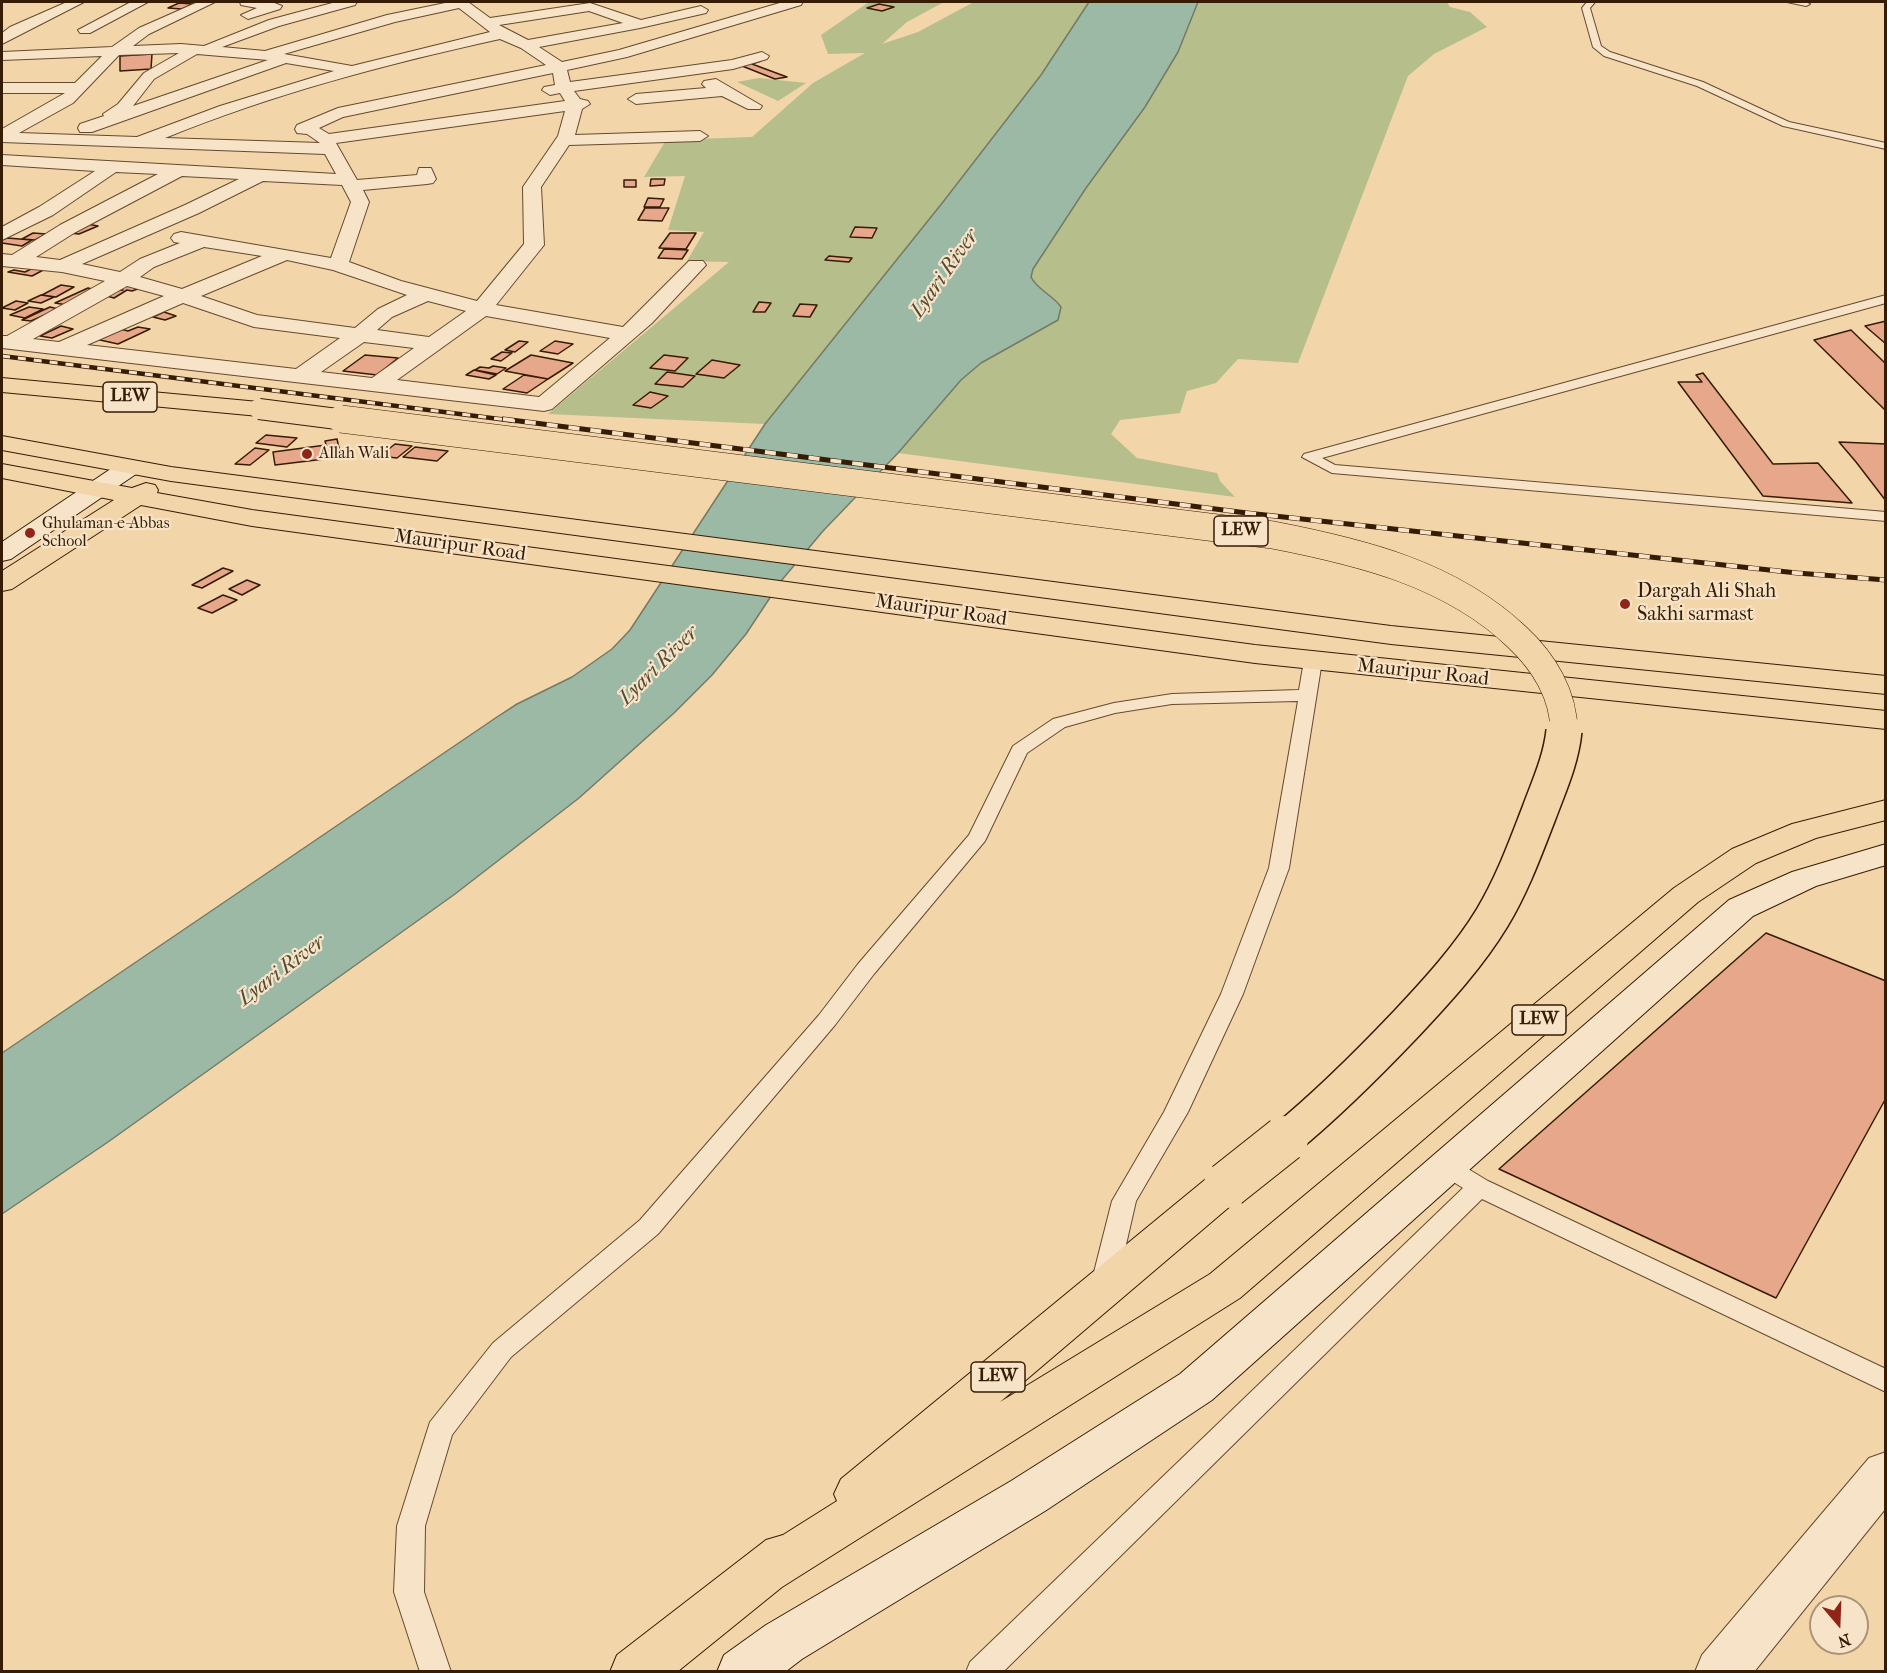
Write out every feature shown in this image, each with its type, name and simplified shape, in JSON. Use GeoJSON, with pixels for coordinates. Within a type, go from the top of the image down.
{"type":"FeatureCollection","features":[{"type":"Feature","properties":{"kind":"highway","name":"LEW"},"geometry":{"type":"LineString","coordinates":[[2,385],[259,409],[1273,535],[1355,552],[1410,570],[1450,589],[1516,634],[1540,660],[1556,688],[1564,718],[1563,747],[1517,869],[1491,920],[1445,982],[1352,1081],[768,1570],[636,1671]]}},
{"type":"Feature","properties":{"kind":"highway","name":"Mauripur Road"},"geometry":{"type":"LineString","coordinates":[[2,443],[171,474],[1391,635],[1886,685]]}},
{"type":"Feature","properties":{"kind":"highway","name":"Mauripur Road"},"geometry":{"type":"LineString","coordinates":[[2,471],[252,518],[1255,654],[1886,720]]}},
{"type":"Feature","properties":{"kind":"highway"},"geometry":{"type":"LineString","coordinates":[[2,583],[171,474]]}},
{"type":"Feature","properties":{"kind":"highway","name":"LEW"},"geometry":{"type":"LineString","coordinates":[[768,1570],[1225,1286],[1686,895],[1744,856],[1804,831],[1886,810]]}},
{"type":"Feature","properties":{"kind":"street"},"geometry":{"type":"LineString","coordinates":[[6,34],[77,2]]}},
{"type":"Feature","properties":{"kind":"street"},"geometry":{"type":"LineString","coordinates":[[141,2],[85,30],[144,31]]}},
{"type":"Feature","properties":{"kind":"street"},"geometry":{"type":"LineString","coordinates":[[2,136],[67,100],[101,68],[114,52],[144,31],[208,2]]}},
{"type":"Feature","properties":{"kind":"street"},"geometry":{"type":"LineString","coordinates":[[237,19],[275,6],[246,2]]}},
{"type":"Feature","properties":{"kind":"street"},"geometry":{"type":"LineString","coordinates":[[65,140],[124,107],[149,76],[192,49],[350,2]]}},
{"type":"Feature","properties":{"kind":"street"},"geometry":{"type":"LineString","coordinates":[[137,143],[200,116],[417,53],[481,18],[550,2]]}},
{"type":"Feature","properties":{"kind":"street"},"geometry":{"type":"LineString","coordinates":[[313,135],[338,113],[492,91],[559,67],[665,42],[691,46],[796,2]]}},
{"type":"Feature","properties":{"kind":"street"},"geometry":{"type":"LineString","coordinates":[[526,45],[640,24],[718,5]]}},
{"type":"Feature","properties":{"kind":"street"},"geometry":{"type":"LineString","coordinates":[[263,55],[357,28],[590,7],[640,24],[761,75]]}},
{"type":"Feature","properties":{"kind":"street"},"geometry":{"type":"LineString","coordinates":[[481,18],[611,15]]}},
{"type":"Feature","properties":{"kind":"street"},"geometry":{"type":"LineString","coordinates":[[481,18],[559,67],[563,87],[575,104]]}},
{"type":"Feature","properties":{"kind":"street"},"geometry":{"type":"LineString","coordinates":[[290,19],[357,28]]}},
{"type":"Feature","properties":{"kind":"street"},"geometry":{"type":"LineString","coordinates":[[2,20],[34,21]]}},
{"type":"Feature","properties":{"kind":"street"},"geometry":{"type":"LineString","coordinates":[[192,49],[208,31]]}},
{"type":"Feature","properties":{"kind":"street"},"geometry":{"type":"LineString","coordinates":[[2,56],[192,49],[263,55],[354,70]]}},
{"type":"Feature","properties":{"kind":"street"},"geometry":{"type":"LineString","coordinates":[[417,53],[445,63]]}},
{"type":"Feature","properties":{"kind":"street"},"geometry":{"type":"LineString","coordinates":[[8,73],[46,54]]}},
{"type":"Feature","properties":{"kind":"street"},"geometry":{"type":"LineString","coordinates":[[539,92],[733,64],[762,56]]}},
{"type":"Feature","properties":{"kind":"street"},"geometry":{"type":"LineString","coordinates":[[86,128],[286,59]]}},
{"type":"Feature","properties":{"kind":"street"},"geometry":{"type":"LineString","coordinates":[[8,73],[101,68]]}},
{"type":"Feature","properties":{"kind":"street"},"geometry":{"type":"LineString","coordinates":[[464,70],[492,91]]}},
{"type":"Feature","properties":{"kind":"street"},"geometry":{"type":"LineString","coordinates":[[621,100],[728,86],[754,106]]}},
{"type":"Feature","properties":{"kind":"street"},"geometry":{"type":"LineString","coordinates":[[2,88],[80,88]]}},
{"type":"Feature","properties":{"kind":"street"},"geometry":{"type":"LineString","coordinates":[[2,136],[137,143],[313,135],[598,102]]}},
{"type":"Feature","properties":{"kind":"street"},"geometry":{"type":"LineString","coordinates":[[378,384],[482,309],[534,245],[532,187],[564,140],[575,104]]}},
{"type":"Feature","properties":{"kind":"street"},"geometry":{"type":"LineString","coordinates":[[200,116],[246,122]]}},
{"type":"Feature","properties":{"kind":"street"},"geometry":{"type":"LineString","coordinates":[[313,135],[349,183],[360,202],[338,265]]}},
{"type":"Feature","properties":{"kind":"street"},"geometry":{"type":"LineString","coordinates":[[564,140],[700,136]]}},
{"type":"Feature","properties":{"kind":"street"},"geometry":{"type":"LineString","coordinates":[[2,160],[349,183],[427,179],[425,172]]}},
{"type":"Feature","properties":{"kind":"street"},"geometry":{"type":"LineString","coordinates":[[2,234],[46,211],[112,167]]}},
{"type":"Feature","properties":{"kind":"street"},"geometry":{"type":"LineString","coordinates":[[8,261],[177,171]]}},
{"type":"Feature","properties":{"kind":"street"},"geometry":{"type":"LineString","coordinates":[[62,266],[141,232],[259,176]]}},
{"type":"Feature","properties":{"kind":"street"},"geometry":{"type":"LineString","coordinates":[[141,232],[285,254],[338,265],[394,285],[482,309],[626,334]]}},
{"type":"Feature","properties":{"kind":"street"},"geometry":{"type":"LineString","coordinates":[[6,342],[124,279],[147,263],[203,241]]}},
{"type":"Feature","properties":{"kind":"street"},"geometry":{"type":"LineString","coordinates":[[61,349],[121,321],[285,254]]}},
{"type":"Feature","properties":{"kind":"street"},"geometry":{"type":"LineString","coordinates":[[8,261],[62,266],[150,285],[254,321],[433,344]]}},
{"type":"Feature","properties":{"kind":"street"},"geometry":{"type":"LineString","coordinates":[[6,342],[544,404],[645,319],[696,265]]}},
{"type":"Feature","properties":{"kind":"street"},"geometry":{"type":"LineString","coordinates":[[300,376],[359,335],[385,313],[426,294]]}},
{"type":"Feature","properties":{"kind":"street"},"geometry":{"type":"LineString","coordinates":[[2,553],[130,467]]}},
{"type":"Feature","properties":{"kind":"street"},"geometry":{"type":"LineString","coordinates":[[743,1671],[784,1642],[1028,1496],[1196,1387],[1463,1177],[1741,908],[1804,879],[1886,854]]}},
{"type":"Feature","properties":{"kind":"street"},"geometry":{"type":"LineString","coordinates":[[1721,1671],[1886,1472]]}},
{"type":"Feature","properties":{"kind":"lane"},"geometry":{"type":"LineString","coordinates":[[1591,2],[1586,8],[1597,47],[1606,54],[1700,84],[1786,124],[1886,146]]}},
{"type":"Feature","properties":{"kind":"lane"},"geometry":{"type":"LineString","coordinates":[[1791,2],[1806,4]]}},
{"type":"Feature","properties":{"kind":"lane"},"geometry":{"type":"LineString","coordinates":[[1886,299],[1309,457],[1332,469],[1886,517]]}},
{"type":"Feature","properties":{"kind":"lane"},"geometry":{"type":"LineString","coordinates":[[1103,1289],[1124,1202],[1176,1112],[1232,994],[1279,868],[1313,661]]}},
{"type":"Feature","properties":{"kind":"lane"},"geometry":{"type":"LineString","coordinates":[[436,1671],[409,1592],[411,1526],[440,1430],[502,1350],[649,1227],[819,1029],[866,969],[978,837],[1019,750],[1059,723],[1114,708],[1172,699],[1307,695]]}},
{"type":"Feature","properties":{"kind":"lane"},"geometry":{"type":"LineString","coordinates":[[981,1671],[1463,1177],[1886,1381]]}},
{"type":"Feature","properties":{"kind":"green space"},"geometry":{"type":"Polygon","coordinates":[[[869,2],[944,2],[907,22],[882,44],[918,32],[972,3],[1089,2],[1041,75],[943,202],[765,424],[548,414],[729,262],[687,261],[704,232],[668,230],[685,176],[644,177],[666,140],[752,137],[813,83],[865,53],[828,54],[821,35],[869,2]]]}},
{"type":"Feature","properties":{"kind":"green space"},"geometry":{"type":"Polygon","coordinates":[[[1198,2],[1447,2],[1450,7],[1470,12],[1487,27],[1434,54],[1408,76],[1298,363],[1238,359],[1216,383],[1187,391],[1180,413],[1120,420],[1111,434],[1137,458],[1217,473],[1220,481],[1235,497],[898,453],[961,380],[980,363],[1058,320],[1031,277],[1033,269],[1086,188],[1145,107],[1178,52],[1198,2]]]}},
{"type":"Feature","properties":{"kind":"green space"},"geometry":{"type":"Polygon","coordinates":[[[759,78],[806,83],[778,101],[737,82],[759,78]]]}},
{"type":"Feature","properties":{"kind":"water","name":"Lyari River"},"geometry":{"type":"Polygon","coordinates":[[[1089,2],[1198,2],[1178,52],[1145,107],[1086,188],[1033,269],[1031,277],[1034,282],[1061,307],[1058,320],[981,363],[961,380],[898,453],[823,531],[781,581],[746,634],[712,675],[674,713],[579,798],[455,894],[108,1142],[2,1214],[2,1053],[494,719],[517,704],[572,677],[612,649],[630,630],[765,424],[943,202],[1041,75],[1089,2]]]}},
{"type":"Feature","properties":{"kind":"building"},"geometry":{"type":"Polygon","coordinates":[[[179,3],[193,4],[182,9],[168,8],[179,3]]]}},
{"type":"Feature","properties":{"kind":"building"},"geometry":{"type":"Polygon","coordinates":[[[879,4],[894,7],[882,11],[867,8],[879,4]]]}},
{"type":"Feature","properties":{"kind":"building"},"geometry":{"type":"Polygon","coordinates":[[[152,54],[151,69],[120,71],[120,56],[152,54]]]}},
{"type":"Feature","properties":{"kind":"building"},"geometry":{"type":"Polygon","coordinates":[[[761,61],[752,64],[787,77],[775,79],[737,64],[761,61]]]}},
{"type":"Feature","properties":{"kind":"building"},"geometry":{"type":"Polygon","coordinates":[[[651,179],[665,179],[664,185],[650,186],[651,179]]]}},
{"type":"Feature","properties":{"kind":"building"},"geometry":{"type":"Polygon","coordinates":[[[624,180],[636,180],[636,187],[624,187],[624,180]]]}},
{"type":"Feature","properties":{"kind":"building"},"geometry":{"type":"Polygon","coordinates":[[[648,198],[664,199],[660,207],[644,207],[648,198]]]}},
{"type":"Feature","properties":{"kind":"building"},"geometry":{"type":"Polygon","coordinates":[[[645,208],[669,208],[662,221],[638,220],[645,208]]]}},
{"type":"Feature","properties":{"kind":"building"},"geometry":{"type":"Polygon","coordinates":[[[87,224],[98,226],[79,234],[68,233],[87,224]]]}},
{"type":"Feature","properties":{"kind":"building"},"geometry":{"type":"Polygon","coordinates":[[[855,227],[877,228],[872,238],[850,237],[855,227]]]}},
{"type":"Feature","properties":{"kind":"building"},"geometry":{"type":"Polygon","coordinates":[[[33,233],[46,234],[35,240],[22,239],[33,233]]]}},
{"type":"Feature","properties":{"kind":"building"},"geometry":{"type":"Polygon","coordinates":[[[670,233],[696,233],[686,249],[659,248],[670,233]]]}},
{"type":"Feature","properties":{"kind":"building"},"geometry":{"type":"Polygon","coordinates":[[[7,238],[32,240],[22,246],[2,243],[2,240],[7,238]]]}},
{"type":"Feature","properties":{"kind":"building"},"geometry":{"type":"Polygon","coordinates":[[[664,249],[688,250],[682,259],[658,258],[664,249]]]}},
{"type":"Feature","properties":{"kind":"building"},"geometry":{"type":"Polygon","coordinates":[[[829,256],[852,258],[849,262],[825,260],[829,256]]]}},
{"type":"Feature","properties":{"kind":"building"},"geometry":{"type":"Polygon","coordinates":[[[37,266],[49,267],[32,276],[8,272],[14,270],[25,272],[37,266]]]}},
{"type":"Feature","properties":{"kind":"building"},"geometry":{"type":"Polygon","coordinates":[[[124,282],[143,287],[132,291],[127,290],[114,298],[103,295],[123,290],[111,287],[124,282]]]}},
{"type":"Feature","properties":{"kind":"building"},"geometry":{"type":"Polygon","coordinates":[[[61,285],[74,287],[56,297],[42,295],[61,285]]]}},
{"type":"Feature","properties":{"kind":"building"},"geometry":{"type":"Polygon","coordinates":[[[88,288],[100,291],[67,305],[55,303],[88,288]]]}},
{"type":"Feature","properties":{"kind":"building"},"geometry":{"type":"Polygon","coordinates":[[[41,295],[54,297],[41,303],[28,301],[41,295]]]}},
{"type":"Feature","properties":{"kind":"building"},"geometry":{"type":"Polygon","coordinates":[[[16,301],[28,303],[15,310],[2,308],[16,301]]]}},
{"type":"Feature","properties":{"kind":"building"},"geometry":{"type":"Polygon","coordinates":[[[759,302],[771,303],[765,312],[753,312],[759,302]]]}},
{"type":"Feature","properties":{"kind":"building"},"geometry":{"type":"Polygon","coordinates":[[[800,304],[817,305],[810,317],[793,316],[800,304]]]}},
{"type":"Feature","properties":{"kind":"building"},"geometry":{"type":"Polygon","coordinates":[[[29,307],[43,309],[25,318],[10,315],[29,307]]]}},
{"type":"Feature","properties":{"kind":"building"},"geometry":{"type":"Polygon","coordinates":[[[50,307],[58,309],[31,321],[22,320],[50,307]]]}},
{"type":"Feature","properties":{"kind":"building"},"geometry":{"type":"Polygon","coordinates":[[[164,312],[176,316],[165,320],[153,317],[164,312]]]}},
{"type":"Feature","properties":{"kind":"building"},"geometry":{"type":"Polygon","coordinates":[[[1886,321],[1886,344],[1865,326],[1886,321]]]}},
{"type":"Feature","properties":{"kind":"building"},"geometry":{"type":"Polygon","coordinates":[[[61,326],[73,329],[52,338],[40,336],[61,326]]]}},
{"type":"Feature","properties":{"kind":"building"},"geometry":{"type":"Polygon","coordinates":[[[113,327],[128,331],[138,327],[150,329],[118,344],[91,338],[113,327]]]}},
{"type":"Feature","properties":{"kind":"building"},"geometry":{"type":"Polygon","coordinates":[[[1851,330],[1886,364],[1886,411],[1814,340],[1851,330]]]}},
{"type":"Feature","properties":{"kind":"building"},"geometry":{"type":"Polygon","coordinates":[[[519,341],[528,342],[515,352],[505,350],[519,341]]]}},
{"type":"Feature","properties":{"kind":"building"},"geometry":{"type":"Polygon","coordinates":[[[555,341],[573,344],[558,354],[540,351],[555,341]]]}},
{"type":"Feature","properties":{"kind":"building"},"geometry":{"type":"Polygon","coordinates":[[[502,352],[512,353],[501,361],[491,359],[502,352]]]}},
{"type":"Feature","properties":{"kind":"building"},"geometry":{"type":"Polygon","coordinates":[[[365,355],[398,358],[377,375],[343,371],[365,355]]]}},
{"type":"Feature","properties":{"kind":"building"},"geometry":{"type":"Polygon","coordinates":[[[531,355],[573,363],[548,379],[505,371],[531,355]]]}},
{"type":"Feature","properties":{"kind":"building"},"geometry":{"type":"Polygon","coordinates":[[[664,355],[688,358],[675,371],[650,368],[664,355]]]}},
{"type":"Feature","properties":{"kind":"building"},"geometry":{"type":"Polygon","coordinates":[[[712,360],[740,365],[724,378],[696,374],[712,360]]]}},
{"type":"Feature","properties":{"kind":"building"},"geometry":{"type":"Polygon","coordinates":[[[480,367],[506,368],[497,374],[475,370],[480,367]]]}},
{"type":"Feature","properties":{"kind":"building"},"geometry":{"type":"Polygon","coordinates":[[[474,370],[496,375],[489,379],[466,375],[474,370]]]}},
{"type":"Feature","properties":{"kind":"building"},"geometry":{"type":"Polygon","coordinates":[[[667,372],[695,376],[683,387],[655,384],[667,372]]]}},
{"type":"Feature","properties":{"kind":"building"},"geometry":{"type":"Polygon","coordinates":[[[1703,373],[1773,464],[1818,463],[1852,503],[1763,496],[1678,382],[1702,382],[1696,375],[1703,373]]]}},
{"type":"Feature","properties":{"kind":"building"},"geometry":{"type":"Polygon","coordinates":[[[524,375],[548,379],[527,393],[503,389],[524,375]]]}},
{"type":"Feature","properties":{"kind":"building"},"geometry":{"type":"Polygon","coordinates":[[[650,392],[668,396],[651,408],[633,405],[650,392]]]}},
{"type":"Feature","properties":{"kind":"building"},"geometry":{"type":"Polygon","coordinates":[[[266,435],[297,438],[287,447],[256,443],[266,435]]]}},
{"type":"Feature","properties":{"kind":"building","name":"Allah Wali"},"geometry":{"type":"Polygon","coordinates":[[[337,439],[341,457],[275,465],[273,452],[326,445],[325,441],[337,439]]]}},
{"type":"Feature","properties":{"kind":"building"},"geometry":{"type":"Polygon","coordinates":[[[1839,442],[1886,444],[1886,501],[1856,462],[1839,442]]]}},
{"type":"Feature","properties":{"kind":"building"},"geometry":{"type":"Polygon","coordinates":[[[395,444],[412,446],[397,458],[380,456],[395,444]]]}},
{"type":"Feature","properties":{"kind":"building"},"geometry":{"type":"Polygon","coordinates":[[[415,447],[448,451],[437,461],[403,457],[415,447]]]}},
{"type":"Feature","properties":{"kind":"building"},"geometry":{"type":"Polygon","coordinates":[[[255,448],[269,450],[250,465],[235,464],[255,448]]]}},
{"type":"Feature","properties":{"kind":"building"},"geometry":{"type":"Polygon","coordinates":[[[223,568],[233,571],[202,588],[192,585],[223,568]]]}},
{"type":"Feature","properties":{"kind":"building"},"geometry":{"type":"Polygon","coordinates":[[[247,580],[260,585],[242,595],[229,589],[247,580]]]}},
{"type":"Feature","properties":{"kind":"building"},"geometry":{"type":"Polygon","coordinates":[[[223,595],[237,600],[212,613],[198,608],[223,595]]]}},
{"type":"Feature","properties":{"kind":"building"},"geometry":{"type":"Polygon","coordinates":[[[1766,933],[1886,981],[1886,1098],[1776,1298],[1499,1169],[1766,933]]]}},
{"type":"Feature","properties":{"kind":"railway"},"geometry":{"type":"LineString","coordinates":[[2,356],[515,421]]}},
{"type":"Feature","properties":{"kind":"railway"},"geometry":{"type":"LineString","coordinates":[[503,419],[1247,513],[1797,573],[1886,580]]}},
{"type":"Feature","properties":{"kind":"place","name":"Allah Wali"},"geometry":{"type":"Point","coordinates":[307,454]}},
{"type":"Feature","properties":{"kind":"place","name":"Ghulaman-e-Abbas School"},"geometry":{"type":"Point","coordinates":[30,533]}},
{"type":"Feature","properties":{"kind":"place","name":"Dargah Ali Shah Sakhi sarmast"},"geometry":{"type":"Point","coordinates":[1625,604]}}]}
